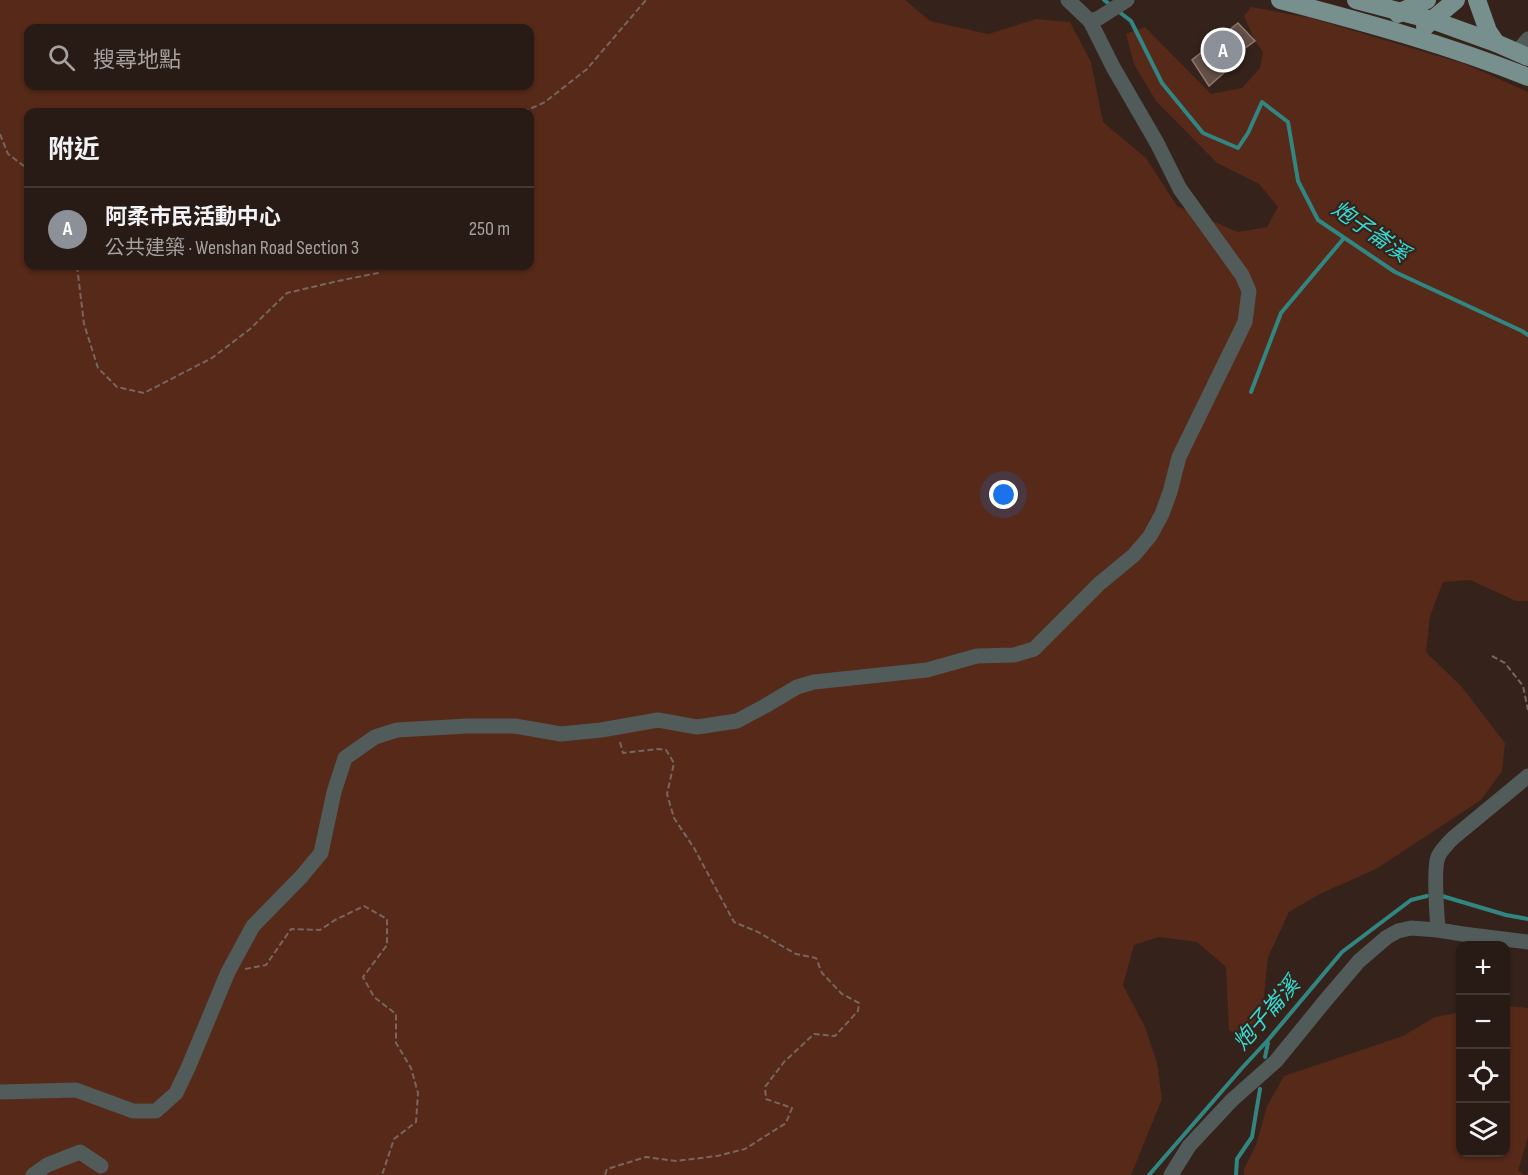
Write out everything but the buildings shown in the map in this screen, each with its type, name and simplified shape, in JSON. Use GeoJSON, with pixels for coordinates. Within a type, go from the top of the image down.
{"type":"FeatureCollection","features":[{"type":"Feature","properties":{"kind":"main road"},"geometry":{"type":"LineString","coordinates":[[1280,0],[1391,29],[1528,77]]}},
{"type":"Feature","properties":{"kind":"main road"},"geometry":{"type":"LineString","coordinates":[[1356,0],[1432,20],[1496,43],[1524,49]]}},
{"type":"Feature","properties":{"kind":"main road"},"geometry":{"type":"LineString","coordinates":[[1391,29],[1400,12],[1427,0]]}},
{"type":"Feature","properties":{"kind":"main road"},"geometry":{"type":"LineString","coordinates":[[1416,38],[1432,20],[1456,0]]}},
{"type":"Feature","properties":{"kind":"main road"},"geometry":{"type":"LineString","coordinates":[[1477,0],[1488,31],[1496,43]]}},
{"type":"Feature","properties":{"kind":"street"},"geometry":{"type":"LineString","coordinates":[[0,1092],[76,1090],[133,1111],[156,1111],[176,1093],[228,972],[253,926],[321,853],[334,792],[345,758],[375,737],[397,730],[467,726],[515,726],[561,734],[658,720],[697,727],[736,721],[796,687],[814,682],[927,670],[976,656],[1014,655],[1035,649],[1099,584],[1134,555],[1150,536],[1162,514],[1179,457],[1245,322],[1249,291],[1238,269],[1180,189],[1157,142],[1113,67],[1095,19],[1068,0]]}},
{"type":"Feature","properties":{"kind":"street"},"geometry":{"type":"LineString","coordinates":[[1095,19],[1127,0]]}},
{"type":"Feature","properties":{"kind":"street"},"geometry":{"type":"LineString","coordinates":[[1438,930],[1436,871],[1438,858],[1445,846],[1528,776]]}},
{"type":"Feature","properties":{"kind":"street"},"geometry":{"type":"LineString","coordinates":[[1171,1175],[1189,1146],[1232,1100],[1276,1061],[1359,961],[1387,937],[1411,928],[1528,942]]}},
{"type":"Feature","properties":{"kind":"street"},"geometry":{"type":"LineString","coordinates":[[33,1175],[47,1165],[80,1152],[101,1166]]}},
{"type":"Feature","properties":{"kind":"path"},"geometry":{"type":"LineString","coordinates":[[532,108],[545,102],[587,69],[646,0]]}},
{"type":"Feature","properties":{"kind":"path"},"geometry":{"type":"LineString","coordinates":[[0,134],[8,154],[24,166]]}},
{"type":"Feature","properties":{"kind":"path"},"geometry":{"type":"LineString","coordinates":[[77,270],[84,324],[98,368],[117,387],[144,393],[213,358],[250,329],[287,293],[378,273],[380,270]]}},
{"type":"Feature","properties":{"kind":"path"},"geometry":{"type":"LineString","coordinates":[[1492,656],[1505,663],[1523,686],[1528,710]]}},
{"type":"Feature","properties":{"kind":"path"},"geometry":{"type":"LineString","coordinates":[[605,1175],[607,1169],[646,1157],[676,1161],[717,1156],[745,1149],[786,1123],[792,1108],[766,1099],[765,1087],[784,1062],[814,1034],[835,1036],[858,1011],[860,1003],[842,994],[822,973],[816,958],[796,954],[758,932],[734,922],[674,818],[667,794],[674,763],[666,750],[623,753],[615,727]]}},
{"type":"Feature","properties":{"kind":"path"},"geometry":{"type":"LineString","coordinates":[[228,972],[266,965],[291,929],[320,930],[364,906],[387,919],[387,945],[363,977],[374,998],[396,1014],[396,1043],[411,1068],[418,1093],[416,1122],[394,1139],[382,1175]]}},
{"type":"Feature","properties":{"kind":"shaded area"},"geometry":{"type":"Polygon","coordinates":[[[0,0],[905,0],[930,21],[988,34],[1036,19],[1070,22],[1091,62],[1103,122],[1146,158],[1177,206],[1238,232],[1267,227],[1278,207],[1259,184],[1217,163],[1156,101],[1134,64],[1126,34],[1145,27],[1211,94],[1242,88],[1260,68],[1263,52],[1255,41],[1244,16],[1251,7],[1311,18],[1465,64],[1528,92],[1528,601],[1516,601],[1470,580],[1443,582],[1430,616],[1426,652],[1462,687],[1505,743],[1502,771],[1481,800],[1376,869],[1320,894],[1289,912],[1268,957],[1263,1005],[1258,1027],[1244,1039],[1229,1030],[1226,967],[1197,942],[1159,937],[1134,945],[1123,985],[1145,1027],[1157,1063],[1162,1099],[1131,1175],[0,1175],[0,0]]]}},
{"type":"Feature","properties":{"kind":"shaded area"},"geometry":{"type":"Polygon","coordinates":[[[1510,1006],[1528,1008],[1528,1137],[1518,1171],[1526,1175],[1244,1175],[1244,1169],[1256,1145],[1267,1106],[1284,1076],[1403,1036],[1435,1017],[1456,1013],[1456,1157],[1510,1157],[1510,1006]]]}},
{"type":"Feature","properties":{"kind":"waterway","name":"炮子崙溪"},"geometry":{"type":"LineString","coordinates":[[1104,0],[1112,6]]}},
{"type":"Feature","properties":{"kind":"waterway","name":"炮子崙溪"},"geometry":{"type":"LineString","coordinates":[[1118,11],[1131,21],[1162,83],[1203,133],[1238,148],[1248,133],[1262,102],[1288,122],[1298,181],[1318,220],[1395,272],[1528,335]]}},
{"type":"Feature","properties":{"kind":"waterway"},"geometry":{"type":"LineString","coordinates":[[1251,392],[1281,313],[1344,238]]}},
{"type":"Feature","properties":{"kind":"waterway","name":"炮子崙溪"},"geometry":{"type":"LineString","coordinates":[[1149,1175],[1342,952],[1411,900],[1427,896]]}},
{"type":"Feature","properties":{"kind":"waterway","name":"炮子崙溪"},"geometry":{"type":"LineString","coordinates":[[1442,896],[1506,915],[1528,919]]}},
{"type":"Feature","properties":{"kind":"waterway"},"geometry":{"type":"LineString","coordinates":[[1265,1057],[1268,1043]]}},
{"type":"Feature","properties":{"kind":"waterway"},"geometry":{"type":"LineString","coordinates":[[1236,1175],[1237,1159],[1252,1137],[1260,1089]]}},
{"type":"Feature","properties":{"kind":"place","name":"阿柔市民活動中心"},"geometry":{"type":"Point","coordinates":[1223,50]}}]}
